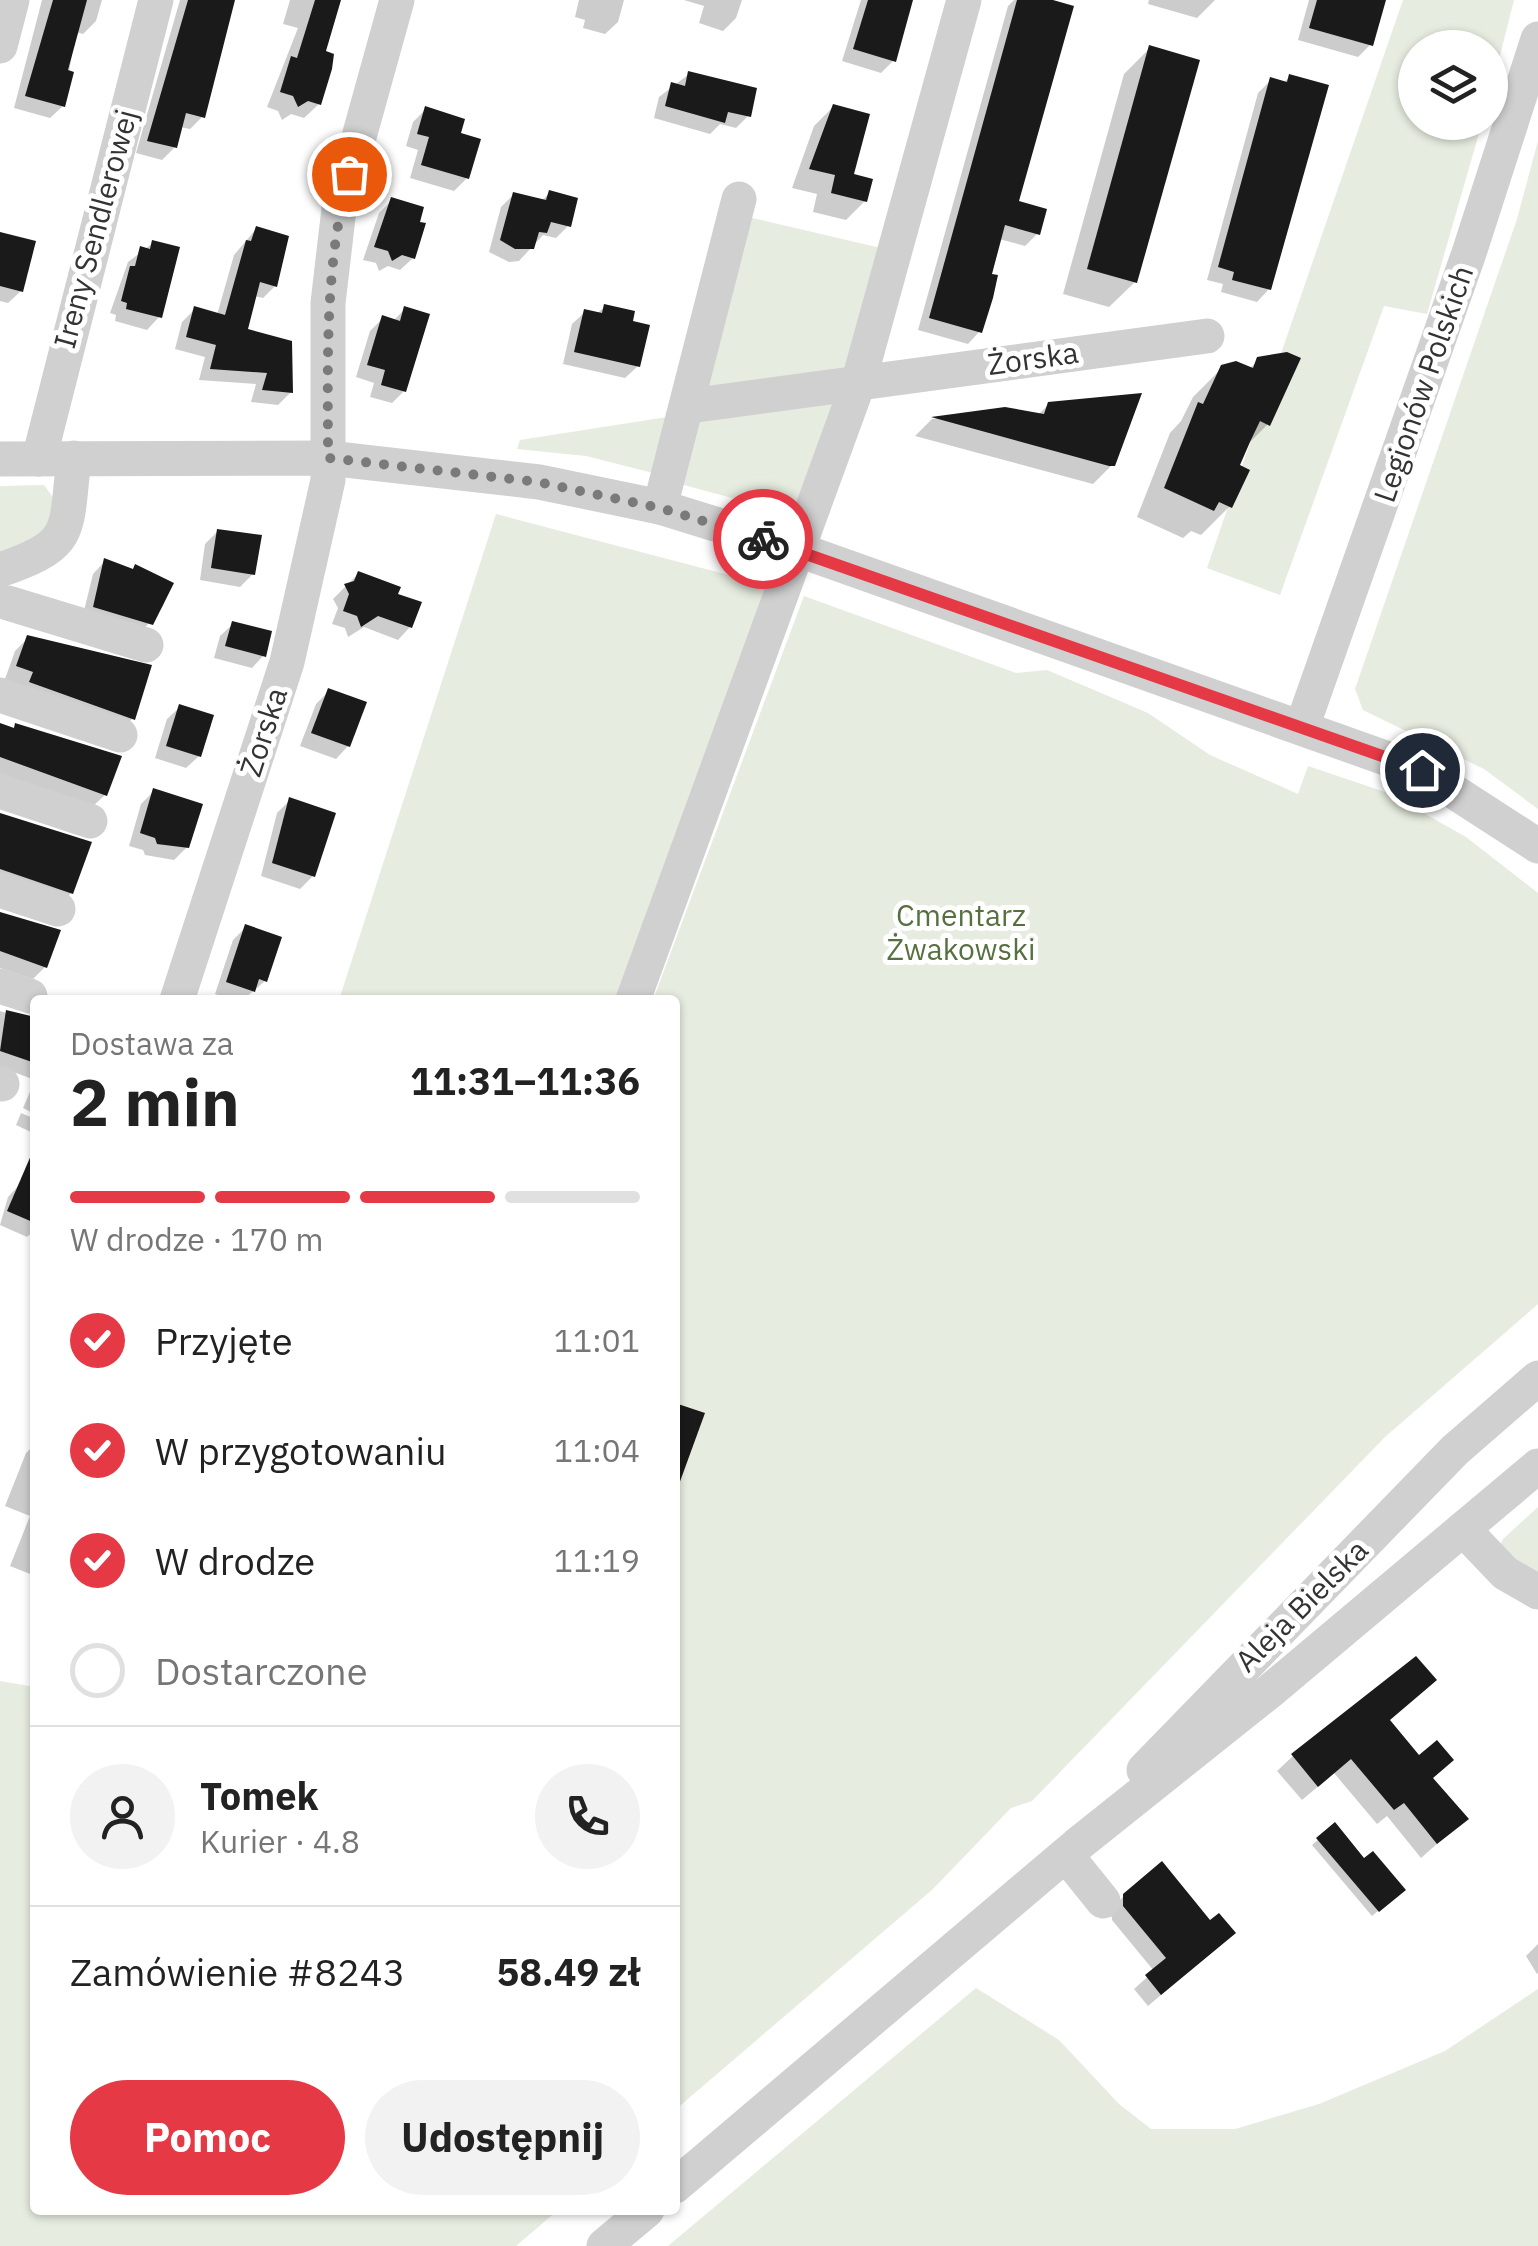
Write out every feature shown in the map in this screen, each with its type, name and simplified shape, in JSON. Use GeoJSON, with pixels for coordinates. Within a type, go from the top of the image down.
{"type":"FeatureCollection","features":[{"type":"Feature","properties":{"kind":"street"},"geometry":{"type":"LineString","coordinates":[[0,46],[12,0]]}},
{"type":"Feature","properties":{"kind":"street","name":"Ireny Sendlerowej"},"geometry":{"type":"LineString","coordinates":[[39,459],[156,0]]}},
{"type":"Feature","properties":{"kind":"street","name":"Żorska"},"geometry":{"type":"LineString","coordinates":[[178,995],[287,662],[328,480],[328,303],[340,210],[397,0]]}},
{"type":"Feature","properties":{"kind":"street"},"geometry":{"type":"LineString","coordinates":[[635,995],[858,384],[964,0]]}},
{"type":"Feature","properties":{"kind":"street","name":"Legionów Polskich"},"geometry":{"type":"LineString","coordinates":[[1302,727],[1456,290],[1538,39]]}},
{"type":"Feature","properties":{"kind":"street"},"geometry":{"type":"LineString","coordinates":[[660,508],[739,199]]}},
{"type":"Feature","properties":{"kind":"street","name":"Żorska"},"geometry":{"type":"LineString","coordinates":[[689,406],[1207,336]]}},
{"type":"Feature","properties":{"kind":"street"},"geometry":{"type":"LineString","coordinates":[[74,458],[66,532],[7,591],[146,645]]}},
{"type":"Feature","properties":{"kind":"street"},"geometry":{"type":"LineString","coordinates":[[0,459],[328,458],[538,482],[660,508],[799,550],[1422,770],[1538,846]]}},
{"type":"Feature","properties":{"kind":"street"},"geometry":{"type":"LineString","coordinates":[[0,695],[120,735]]}},
{"type":"Feature","properties":{"kind":"street"},"geometry":{"type":"LineString","coordinates":[[0,791],[90,821]]}},
{"type":"Feature","properties":{"kind":"street"},"geometry":{"type":"LineString","coordinates":[[0,890],[58,910]]}},
{"type":"Feature","properties":{"kind":"street","name":"Aleja Bielska"},"geometry":{"type":"LineString","coordinates":[[1072,1850],[1167,1744],[1455,1450],[1538,1378]]}},
{"type":"Feature","properties":{"kind":"street","name":"Aleja Bielska"},"geometry":{"type":"LineString","coordinates":[[680,2182],[1072,1850],[1538,1466]]}},
{"type":"Feature","properties":{"kind":"street"},"geometry":{"type":"LineString","coordinates":[[1463,1529],[1505,1572],[1538,1592]]}},
{"type":"Feature","properties":{"kind":"street"},"geometry":{"type":"LineString","coordinates":[[1072,1850],[1103,1901]]}},
{"type":"Feature","properties":{"kind":"street"},"geometry":{"type":"LineString","coordinates":[[604,2246],[640,2215]]}},
{"type":"Feature","properties":{"kind":"green space"},"geometry":{"type":"Polygon","coordinates":[[[1403,0],[1514,0],[1506,30],[1398,30],[1398,140],[1477,140],[1427,314],[1384,306],[1280,595],[1207,568],[1403,0]]]}},
{"type":"Feature","properties":{"kind":"green space"},"geometry":{"type":"Polygon","coordinates":[[[1538,141],[1538,809],[1484,769],[1363,710],[1355,689],[1517,219],[1538,141]]]}},
{"type":"Feature","properties":{"kind":"green space"},"geometry":{"type":"Polygon","coordinates":[[[748,217],[885,249],[850,375],[702,394],[748,217]]]}},
{"type":"Feature","properties":{"kind":"green space"},"geometry":{"type":"Polygon","coordinates":[[[847,393],[805,518],[673,482],[695,413],[847,393]]]}},
{"type":"Feature","properties":{"kind":"green space"},"geometry":{"type":"Polygon","coordinates":[[[680,415],[661,475],[586,456],[517,449],[520,440],[680,415]]]}},
{"type":"Feature","properties":{"kind":"green space"},"geometry":{"type":"Polygon","coordinates":[[[44,485],[54,499],[49,537],[0,562],[0,486],[44,485]]]}},
{"type":"Feature","properties":{"kind":"green space"},"geometry":{"type":"Polygon","coordinates":[[[496,514],[771,586],[621,995],[341,995],[496,514]]]}},
{"type":"Feature","properties":{"kind":"green space","name":"Cmentarz Żwakowski"},"geometry":{"type":"Polygon","coordinates":[[[804,596],[1016,673],[1047,670],[1148,713],[1210,755],[1298,794],[1308,766],[1388,793],[1466,837],[1538,893],[1538,1304],[1385,1437],[1032,1801],[1011,1808],[933,1889],[680,2106],[680,995],[655,995],[804,596]]]}},
{"type":"Feature","properties":{"kind":"green space"},"geometry":{"type":"Polygon","coordinates":[[[1538,1507],[1538,1579],[1496,1554],[1503,1539],[1538,1507]]]}},
{"type":"Feature","properties":{"kind":"green space"},"geometry":{"type":"Polygon","coordinates":[[[0,1681],[30,1686],[30,2215],[552,2215],[516,2246],[0,2246],[0,1681]]]}},
{"type":"Feature","properties":{"kind":"green space"},"geometry":{"type":"Polygon","coordinates":[[[976,1988],[1059,2040],[1119,2104],[1151,2129],[1235,2129],[1319,2104],[1445,2051],[1538,1989],[1538,2246],[668,2246],[976,1988]]]}},
{"type":"Feature","properties":{"kind":"building"},"geometry":{"type":"Polygon","coordinates":[[[53,0],[87,0],[68,70],[74,72],[65,107],[25,96],[53,0]]]}},
{"type":"Feature","properties":{"kind":"building"},"geometry":{"type":"Polygon","coordinates":[[[188,0],[235,0],[205,118],[186,113],[177,148],[147,141],[188,0]]]}},
{"type":"Feature","properties":{"kind":"building"},"geometry":{"type":"Polygon","coordinates":[[[315,0],[341,0],[326,51],[334,54],[332,69],[321,105],[308,101],[298,107],[293,96],[280,92],[291,56],[297,58],[315,0]]]}},
{"type":"Feature","properties":{"kind":"building"},"geometry":{"type":"Polygon","coordinates":[[[868,0],[913,0],[896,62],[853,49],[868,0]]]}},
{"type":"Feature","properties":{"kind":"building"},"geometry":{"type":"Polygon","coordinates":[[[1017,0],[1053,0],[1074,6],[1019,201],[1047,209],[1040,235],[1005,225],[992,274],[998,275],[982,333],[929,318],[1017,0]]]}},
{"type":"Feature","properties":{"kind":"building"},"geometry":{"type":"Polygon","coordinates":[[[1317,0],[1386,0],[1373,46],[1309,28],[1317,0]]]}},
{"type":"Feature","properties":{"kind":"building"},"geometry":{"type":"Polygon","coordinates":[[[1149,45],[1200,60],[1137,283],[1087,269],[1149,45]]]}},
{"type":"Feature","properties":{"kind":"building"},"geometry":{"type":"Polygon","coordinates":[[[688,71],[757,88],[751,117],[728,112],[725,123],[665,106],[671,82],[685,86],[688,71]]]}},
{"type":"Feature","properties":{"kind":"building"},"geometry":{"type":"Polygon","coordinates":[[[1289,74],[1329,85],[1271,290],[1232,280],[1234,272],[1218,267],[1270,77],[1287,82],[1289,74]]]}},
{"type":"Feature","properties":{"kind":"building"},"geometry":{"type":"Polygon","coordinates":[[[833,104],[870,114],[854,174],[873,179],[867,202],[831,193],[835,175],[809,169],[833,104]]]}},
{"type":"Feature","properties":{"kind":"building"},"geometry":{"type":"Polygon","coordinates":[[[425,106],[465,119],[461,133],[481,139],[469,179],[421,165],[429,137],[417,134],[425,106]]]}},
{"type":"Feature","properties":{"kind":"building"},"geometry":{"type":"Polygon","coordinates":[[[549,190],[578,198],[571,227],[551,222],[547,233],[539,232],[534,249],[515,249],[500,240],[513,192],[546,200],[549,190]]]}},
{"type":"Feature","properties":{"kind":"building"},"geometry":{"type":"Polygon","coordinates":[[[391,197],[424,207],[420,222],[426,223],[415,259],[402,255],[392,261],[388,251],[374,247],[391,197]]]}},
{"type":"Feature","properties":{"kind":"building"},"geometry":{"type":"Polygon","coordinates":[[[256,226],[289,236],[277,287],[260,282],[248,329],[292,341],[293,393],[262,390],[267,373],[210,369],[216,345],[186,337],[194,306],[225,315],[246,240],[251,241],[256,226]]]}},
{"type":"Feature","properties":{"kind":"building"},"geometry":{"type":"Polygon","coordinates":[[[0,232],[36,241],[23,292],[0,286],[0,232]]]}},
{"type":"Feature","properties":{"kind":"building"},"geometry":{"type":"Polygon","coordinates":[[[152,240],[180,247],[162,318],[126,309],[127,303],[121,301],[140,246],[150,249],[152,240]]]}},
{"type":"Feature","properties":{"kind":"building"},"geometry":{"type":"Polygon","coordinates":[[[604,304],[635,311],[633,321],[650,325],[640,367],[574,352],[584,309],[602,313],[604,304]]]}},
{"type":"Feature","properties":{"kind":"building"},"geometry":{"type":"Polygon","coordinates":[[[404,306],[430,314],[406,392],[381,385],[385,370],[367,365],[382,315],[400,321],[404,306]]]}},
{"type":"Feature","properties":{"kind":"building"},"geometry":{"type":"Polygon","coordinates":[[[1287,352],[1301,358],[1270,426],[1260,421],[1250,442],[1240,465],[1250,470],[1232,508],[1219,502],[1214,511],[1164,488],[1198,402],[1203,404],[1221,365],[1236,361],[1253,368],[1257,357],[1287,352]]]}},
{"type":"Feature","properties":{"kind":"building"},"geometry":{"type":"Polygon","coordinates":[[[1142,393],[1115,466],[931,417],[1005,407],[1044,414],[1048,402],[1142,393]]]}},
{"type":"Feature","properties":{"kind":"building"},"geometry":{"type":"Polygon","coordinates":[[[217,529],[262,535],[255,575],[211,568],[217,529]]]}},
{"type":"Feature","properties":{"kind":"building"},"geometry":{"type":"Polygon","coordinates":[[[104,558],[133,569],[135,564],[174,583],[153,625],[93,607],[104,558]]]}},
{"type":"Feature","properties":{"kind":"building"},"geometry":{"type":"Polygon","coordinates":[[[358,571],[401,587],[398,594],[422,602],[412,628],[378,616],[361,627],[357,616],[343,611],[349,594],[344,584],[354,581],[358,571]]]}},
{"type":"Feature","properties":{"kind":"building"},"geometry":{"type":"Polygon","coordinates":[[[232,621],[272,631],[266,657],[225,646],[232,621]]]}},
{"type":"Feature","properties":{"kind":"building"},"geometry":{"type":"Polygon","coordinates":[[[27,635],[152,665],[135,720],[29,682],[33,672],[16,666],[27,635]]]}},
{"type":"Feature","properties":{"kind":"building"},"geometry":{"type":"Polygon","coordinates":[[[328,688],[367,702],[350,747],[311,733],[328,688]]]}},
{"type":"Feature","properties":{"kind":"building"},"geometry":{"type":"Polygon","coordinates":[[[179,704],[214,715],[201,757],[166,746],[179,704]]]}},
{"type":"Feature","properties":{"kind":"building"},"geometry":{"type":"Polygon","coordinates":[[[0,723],[14,728],[15,723],[122,756],[107,796],[0,757],[0,723]]]}},
{"type":"Feature","properties":{"kind":"building"},"geometry":{"type":"Polygon","coordinates":[[[153,788],[203,804],[189,848],[157,844],[155,838],[140,833],[153,788]]]}},
{"type":"Feature","properties":{"kind":"building"},"geometry":{"type":"Polygon","coordinates":[[[289,797],[336,813],[315,877],[272,863],[289,797]]]}},
{"type":"Feature","properties":{"kind":"building"},"geometry":{"type":"Polygon","coordinates":[[[0,813],[92,842],[73,894],[0,869],[0,813]]]}},
{"type":"Feature","properties":{"kind":"building"},"geometry":{"type":"Polygon","coordinates":[[[0,912],[61,930],[47,968],[0,951],[0,912]]]}},
{"type":"Feature","properties":{"kind":"building"},"geometry":{"type":"Polygon","coordinates":[[[245,924],[282,937],[267,982],[259,979],[255,992],[226,982],[245,924]]]}},
{"type":"Feature","properties":{"kind":"building"},"geometry":{"type":"Polygon","coordinates":[[[6,1010],[30,1016],[30,1061],[0,1051],[6,1010]]]}},
{"type":"Feature","properties":{"kind":"building"},"geometry":{"type":"Polygon","coordinates":[[[30,1158],[30,1221],[7,1211],[30,1158]]]}},
{"type":"Feature","properties":{"kind":"building"},"geometry":{"type":"Polygon","coordinates":[[[680,1405],[705,1413],[680,1482],[680,1405]]]}},
{"type":"Feature","properties":{"kind":"building"},"geometry":{"type":"Polygon","coordinates":[[[1416,1656],[1437,1680],[1390,1720],[1419,1755],[1437,1740],[1454,1760],[1433,1778],[1469,1819],[1437,1844],[1404,1803],[1394,1810],[1351,1759],[1318,1787],[1291,1754],[1416,1656]]]}},
{"type":"Feature","properties":{"kind":"building"},"geometry":{"type":"Polygon","coordinates":[[[1335,1822],[1364,1858],[1373,1851],[1406,1890],[1379,1912],[1316,1838],[1335,1822]]]}},
{"type":"Feature","properties":{"kind":"building"},"geometry":{"type":"Polygon","coordinates":[[[1162,1861],[1210,1920],[1219,1913],[1236,1933],[1161,1995],[1145,1975],[1166,1958],[1123,1906],[1123,1894],[1162,1861]]]}},
{"type":"Feature","properties":{"kind":"way so far"},"geometry":{"type":"LineString","coordinates":[[349,174],[340,210],[328,303],[328,458],[538,482],[660,508],[763,539]]}},
{"type":"Feature","properties":{"kind":"route"},"geometry":{"type":"LineString","coordinates":[[763,539],[1422,770]]}}]}
